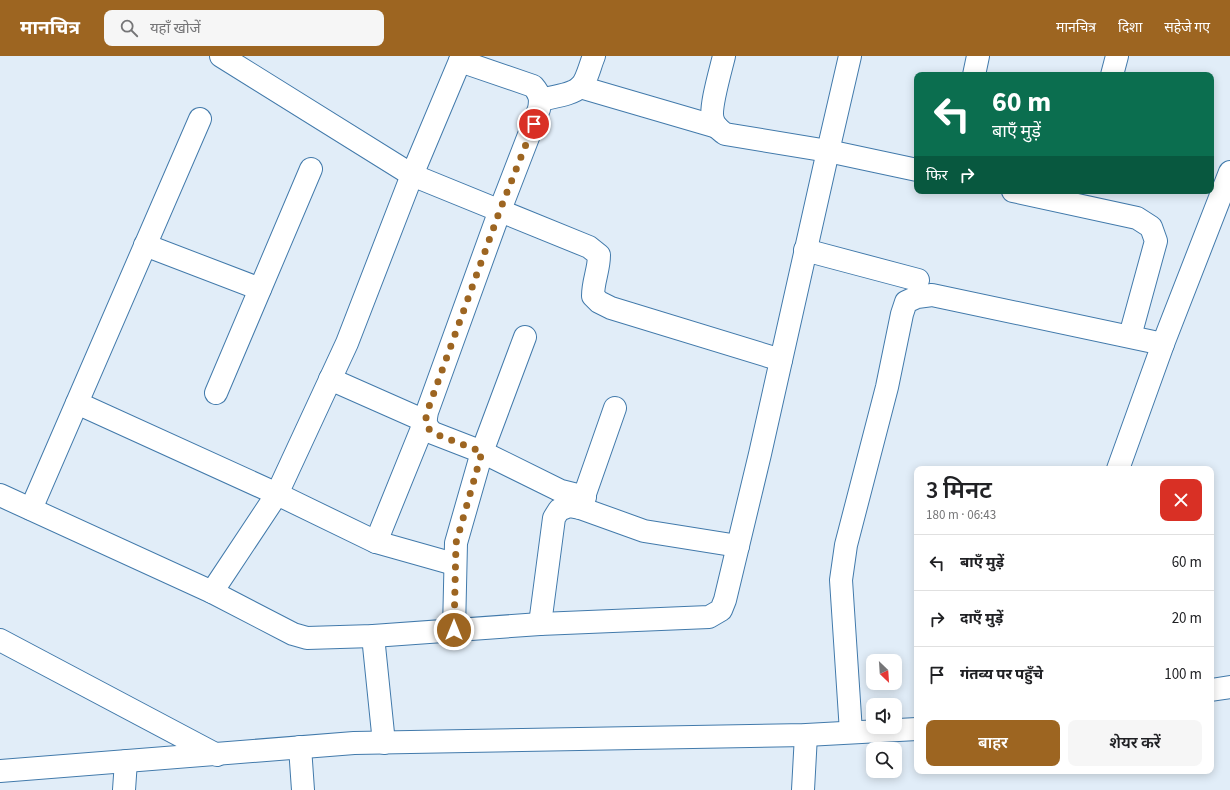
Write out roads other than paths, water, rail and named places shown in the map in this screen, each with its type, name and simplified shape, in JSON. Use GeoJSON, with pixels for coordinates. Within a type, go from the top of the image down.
{"type":"FeatureCollection","features":[{"type":"Feature","properties":{"kind":"street"},"geometry":{"type":"LineString","coordinates":[[221,56],[412,174],[589,247],[598,255],[599,266],[593,285],[593,296],[599,302],[611,308],[781,360]]}},
{"type":"Feature","properties":{"kind":"street"},"geometry":{"type":"LineString","coordinates":[[541,100],[566,93],[580,87],[586,78],[594,56]]}},
{"type":"Feature","properties":{"kind":"street"},"geometry":{"type":"LineString","coordinates":[[724,56],[712,108],[712,119],[717,127],[725,134],[828,151],[914,169]]}},
{"type":"Feature","properties":{"kind":"street"},"geometry":{"type":"LineString","coordinates":[[0,495],[212,592],[293,634],[307,638],[373,636],[540,624],[709,618],[721,610],[738,546],[850,56]]}},
{"type":"Feature","properties":{"kind":"street"},"geometry":{"type":"LineString","coordinates":[[975,72],[978,56]]}},
{"type":"Feature","properties":{"kind":"street"},"geometry":{"type":"LineString","coordinates":[[1113,72],[1117,56]]}},
{"type":"Feature","properties":{"kind":"street"},"geometry":{"type":"LineString","coordinates":[[212,592],[277,494],[346,343],[412,174],[461,59],[533,86],[539,92],[541,100],[425,421],[376,542]]}},
{"type":"Feature","properties":{"kind":"street"},"geometry":{"type":"LineString","coordinates":[[580,87],[717,127]]}},
{"type":"Feature","properties":{"kind":"street"},"geometry":{"type":"LineString","coordinates":[[31,509],[200,119]]}},
{"type":"Feature","properties":{"kind":"street"},"geometry":{"type":"LineString","coordinates":[[216,393],[311,169]]}},
{"type":"Feature","properties":{"kind":"street"},"geometry":{"type":"LineString","coordinates":[[1119,466],[1163,344],[1230,172]]}},
{"type":"Feature","properties":{"kind":"street"},"geometry":{"type":"LineString","coordinates":[[1042,194],[1080,198],[1137,218],[1151,227],[1156,241],[1130,336]]}},
{"type":"Feature","properties":{"kind":"street"},"geometry":{"type":"LineString","coordinates":[[145,245],[260,289]]}},
{"type":"Feature","properties":{"kind":"street"},"geometry":{"type":"LineString","coordinates":[[806,250],[918,280]]}},
{"type":"Feature","properties":{"kind":"street"},"geometry":{"type":"LineString","coordinates":[[851,732],[841,580],[843,563],[846,545],[887,387],[902,314],[906,302],[917,296],[932,295],[1163,344]]}},
{"type":"Feature","properties":{"kind":"street"},"geometry":{"type":"LineString","coordinates":[[454,630],[454,564],[456,543],[482,452],[525,337]]}},
{"type":"Feature","properties":{"kind":"street"},"geometry":{"type":"LineString","coordinates":[[330,379],[425,421]]}},
{"type":"Feature","properties":{"kind":"street"},"geometry":{"type":"LineString","coordinates":[[77,403],[277,494],[376,542],[454,564]]}},
{"type":"Feature","properties":{"kind":"street"},"geometry":{"type":"LineString","coordinates":[[583,502],[615,408]]}},
{"type":"Feature","properties":{"kind":"street"},"geometry":{"type":"LineString","coordinates":[[425,421],[427,428],[433,433],[482,452],[583,502],[644,530],[738,546]]}},
{"type":"Feature","properties":{"kind":"street"},"geometry":{"type":"LineString","coordinates":[[540,624],[554,518],[558,510],[583,502]]}},
{"type":"Feature","properties":{"kind":"street"},"geometry":{"type":"LineString","coordinates":[[373,636],[384,743]]}},
{"type":"Feature","properties":{"kind":"street"},"geometry":{"type":"LineString","coordinates":[[0,640],[217,755]]}},
{"type":"Feature","properties":{"kind":"street"},"geometry":{"type":"LineString","coordinates":[[1214,690],[1230,687]]}},
{"type":"Feature","properties":{"kind":"street"},"geometry":{"type":"LineString","coordinates":[[0,770],[217,755],[354,743],[806,735],[914,729]]}},
{"type":"Feature","properties":{"kind":"street"},"geometry":{"type":"LineString","coordinates":[[803,790],[806,735]]}},
{"type":"Feature","properties":{"kind":"street"},"geometry":{"type":"LineString","coordinates":[[300,748],[303,790]]}},
{"type":"Feature","properties":{"kind":"street"},"geometry":{"type":"LineString","coordinates":[[124,790],[126,761]]}}]}
